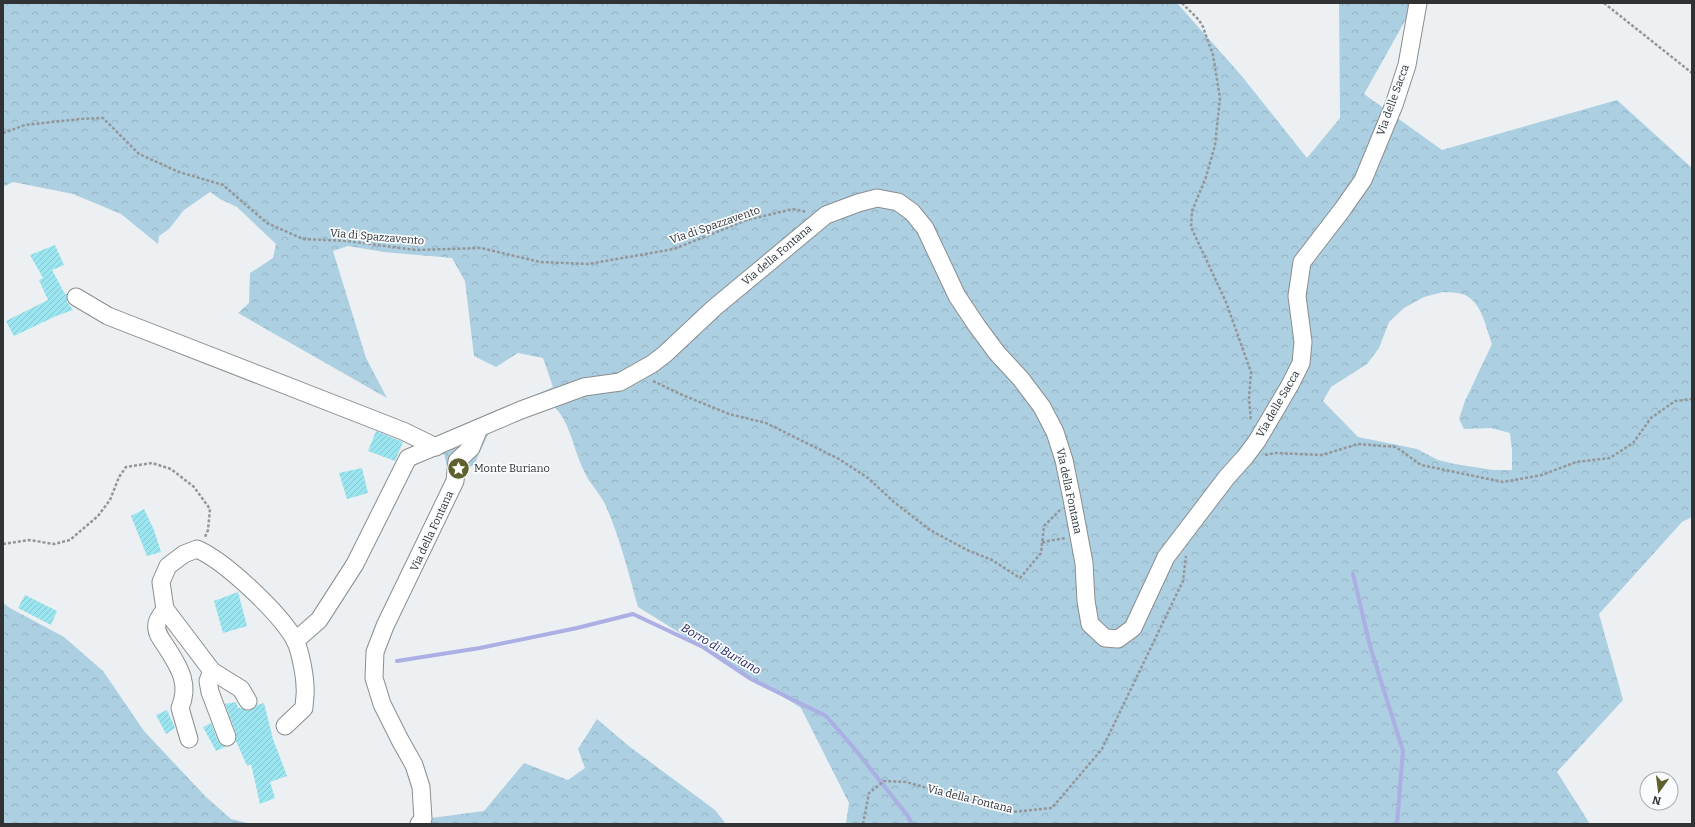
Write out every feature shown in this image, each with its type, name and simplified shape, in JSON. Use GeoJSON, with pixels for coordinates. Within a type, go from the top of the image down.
{"type":"FeatureCollection","features":[{"type":"Feature","properties":{"kind":"street","name":"Via delle Sacca"},"geometry":{"type":"LineString","coordinates":[[1257,441],[1290,385],[1301,363],[1302,342],[1297,296],[1302,262],[1342,210],[1362,180],[1394,105],[1407,65],[1418,3]]}},
{"type":"Feature","properties":{"kind":"street","name":"Via della Fontana"},"geometry":{"type":"LineString","coordinates":[[295,641],[319,620],[355,564],[408,458],[521,410],[584,387],[620,382],[666,354],[714,308],[826,215],[877,198],[898,202],[912,212],[925,228],[957,296],[976,326],[997,353],[1021,379],[1042,407],[1055,432],[1064,460],[1084,563],[1086,601],[1090,624],[1105,638],[1118,639],[1133,628],[1166,557],[1227,477],[1257,441]]}},
{"type":"Feature","properties":{"kind":"street"},"geometry":{"type":"LineString","coordinates":[[76,297],[108,316],[403,431],[443,444],[457,461],[471,448],[479,428]]}},
{"type":"Feature","properties":{"kind":"street","name":"Via della Fontana"},"geometry":{"type":"LineString","coordinates":[[419,824],[423,819],[421,787],[414,765],[382,704],[374,678],[375,652],[385,626],[455,481],[457,461]]}},
{"type":"Feature","properties":{"kind":"street"},"geometry":{"type":"LineString","coordinates":[[248,701],[242,689],[212,670],[165,609],[161,582],[168,566],[184,554],[198,549],[209,554],[258,596],[283,622],[295,641],[305,687],[304,708],[285,726]]}},
{"type":"Feature","properties":{"kind":"street"},"geometry":{"type":"LineString","coordinates":[[165,609],[157,623],[158,634],[174,661],[185,685],[184,699],[180,708],[189,739]]}},
{"type":"Feature","properties":{"kind":"street"},"geometry":{"type":"LineString","coordinates":[[212,670],[208,681],[210,692],[227,737]]}},
{"type":"Feature","properties":{"kind":"path","name":"Via delle Sacca"},"geometry":{"type":"LineString","coordinates":[[1182,3],[1199,20],[1203,27],[1213,54],[1220,98],[1215,145],[1206,177],[1192,211],[1191,226],[1226,302],[1251,372],[1249,405],[1257,441]]}},
{"type":"Feature","properties":{"kind":"path"},"geometry":{"type":"LineString","coordinates":[[1604,3],[1692,73]]}},
{"type":"Feature","properties":{"kind":"path","name":"Via di Spazzavento"},"geometry":{"type":"LineString","coordinates":[[3,133],[25,125],[103,118],[139,154],[179,172],[223,185],[267,223],[303,239],[347,241],[416,250],[481,248],[540,262],[588,264],[674,249],[747,220],[793,209],[826,215]]}},
{"type":"Feature","properties":{"kind":"path"},"geometry":{"type":"LineString","coordinates":[[638,372],[680,394],[729,414],[766,423],[839,459],[868,478],[894,502],[930,530],[967,550],[992,560],[1020,578],[1041,553],[1044,526],[1072,499]]}},
{"type":"Feature","properties":{"kind":"path"},"geometry":{"type":"LineString","coordinates":[[1245,457],[1275,453],[1322,455],[1358,444],[1396,447],[1421,466],[1504,482],[1542,474],[1576,462],[1610,458],[1633,443],[1651,418],[1675,401],[1692,399]]}},
{"type":"Feature","properties":{"kind":"path"},"geometry":{"type":"LineString","coordinates":[[3,544],[29,540],[54,544],[70,540],[98,516],[110,500],[119,477],[126,466],[152,463],[171,469],[194,487],[210,509],[208,530],[198,549]]}},
{"type":"Feature","properties":{"kind":"path"},"geometry":{"type":"LineString","coordinates":[[1042,542],[1079,536]]}},
{"type":"Feature","properties":{"kind":"path","name":"Via della Fontana"},"geometry":{"type":"LineString","coordinates":[[863,824],[869,793],[884,781],[906,782],[1012,812],[1052,808],[1102,749],[1182,581],[1186,553]]}},
{"type":"Feature","properties":{"kind":"green space"},"geometry":{"type":"Polygon","coordinates":[[[3,3],[1177,3],[1240,74],[1307,158],[1340,118],[1339,3],[1415,3],[1364,94],[1442,150],[1617,100],[1692,168],[1692,517],[1682,522],[1599,614],[1623,700],[1557,772],[1590,824],[846,824],[849,803],[801,708],[638,607],[615,529],[605,504],[586,475],[580,463],[568,428],[559,412],[553,405],[491,428],[474,465],[462,471],[377,665],[431,818],[484,811],[524,763],[568,780],[585,768],[578,749],[597,719],[630,747],[715,810],[726,824],[413,824],[418,810],[418,791],[372,677],[449,475],[444,454],[424,458],[438,439],[553,387],[543,358],[518,353],[496,367],[474,356],[465,281],[452,258],[384,252],[348,246],[333,251],[366,358],[387,398],[238,313],[249,303],[250,273],[273,258],[276,244],[237,207],[220,199],[210,192],[184,210],[169,229],[159,236],[158,244],[121,214],[73,194],[13,182],[3,187],[3,3]],[[1443,292],[1424,297],[1404,308],[1389,322],[1379,348],[1367,364],[1331,387],[1323,401],[1358,437],[1417,449],[1438,460],[1455,464],[1493,470],[1512,470],[1510,433],[1491,428],[1464,429],[1459,419],[1465,401],[1492,344],[1483,316],[1476,304],[1463,294],[1443,292]]]}},
{"type":"Feature","properties":{"kind":"green space"},"geometry":{"type":"Polygon","coordinates":[[[3,603],[64,637],[103,671],[144,731],[206,797],[231,819],[252,824],[3,824],[3,603]]]}},
{"type":"Feature","properties":{"kind":"building"},"geometry":{"type":"Polygon","coordinates":[[[55,245],[64,265],[52,270],[65,294],[67,294],[67,302],[73,310],[56,316],[14,336],[6,321],[48,300],[39,280],[43,278],[30,255],[55,245]]]}},
{"type":"Feature","properties":{"kind":"building"},"geometry":{"type":"Polygon","coordinates":[[[376,431],[403,442],[395,461],[368,451],[376,431]]]}},
{"type":"Feature","properties":{"kind":"building"},"geometry":{"type":"Polygon","coordinates":[[[362,468],[368,493],[347,499],[339,473],[362,468]]]}},
{"type":"Feature","properties":{"kind":"building"},"geometry":{"type":"Polygon","coordinates":[[[144,509],[154,530],[161,552],[147,556],[131,516],[144,509]]]}},
{"type":"Feature","properties":{"kind":"building"},"geometry":{"type":"Polygon","coordinates":[[[238,592],[247,626],[223,633],[214,601],[238,592]]]}},
{"type":"Feature","properties":{"kind":"building"},"geometry":{"type":"Polygon","coordinates":[[[25,595],[57,611],[51,625],[18,608],[25,595]]]}},
{"type":"Feature","properties":{"kind":"building"},"geometry":{"type":"Polygon","coordinates":[[[236,702],[238,708],[248,711],[257,705],[264,703],[273,739],[287,776],[270,782],[275,798],[260,804],[251,764],[247,766],[236,741],[236,733],[225,704],[236,702]]]}},
{"type":"Feature","properties":{"kind":"building"},"geometry":{"type":"Polygon","coordinates":[[[167,710],[175,728],[166,734],[156,715],[167,710]]]}},
{"type":"Feature","properties":{"kind":"building"},"geometry":{"type":"Polygon","coordinates":[[[211,723],[218,741],[225,747],[216,751],[203,727],[211,723]]]}},
{"type":"Feature","properties":{"kind":"waterway"},"geometry":{"type":"LineString","coordinates":[[1353,574],[1370,646],[1403,751],[1397,824]]}},
{"type":"Feature","properties":{"kind":"waterway","name":"Borro di Buriano"},"geometry":{"type":"LineString","coordinates":[[397,661],[480,648],[577,628],[633,614],[703,647],[751,679],[826,716],[854,748],[907,815],[912,824]]}},
{"type":"Feature","properties":{"kind":"place","name":"Monte Buriano"},"geometry":{"type":"Point","coordinates":[458,468]}}]}
